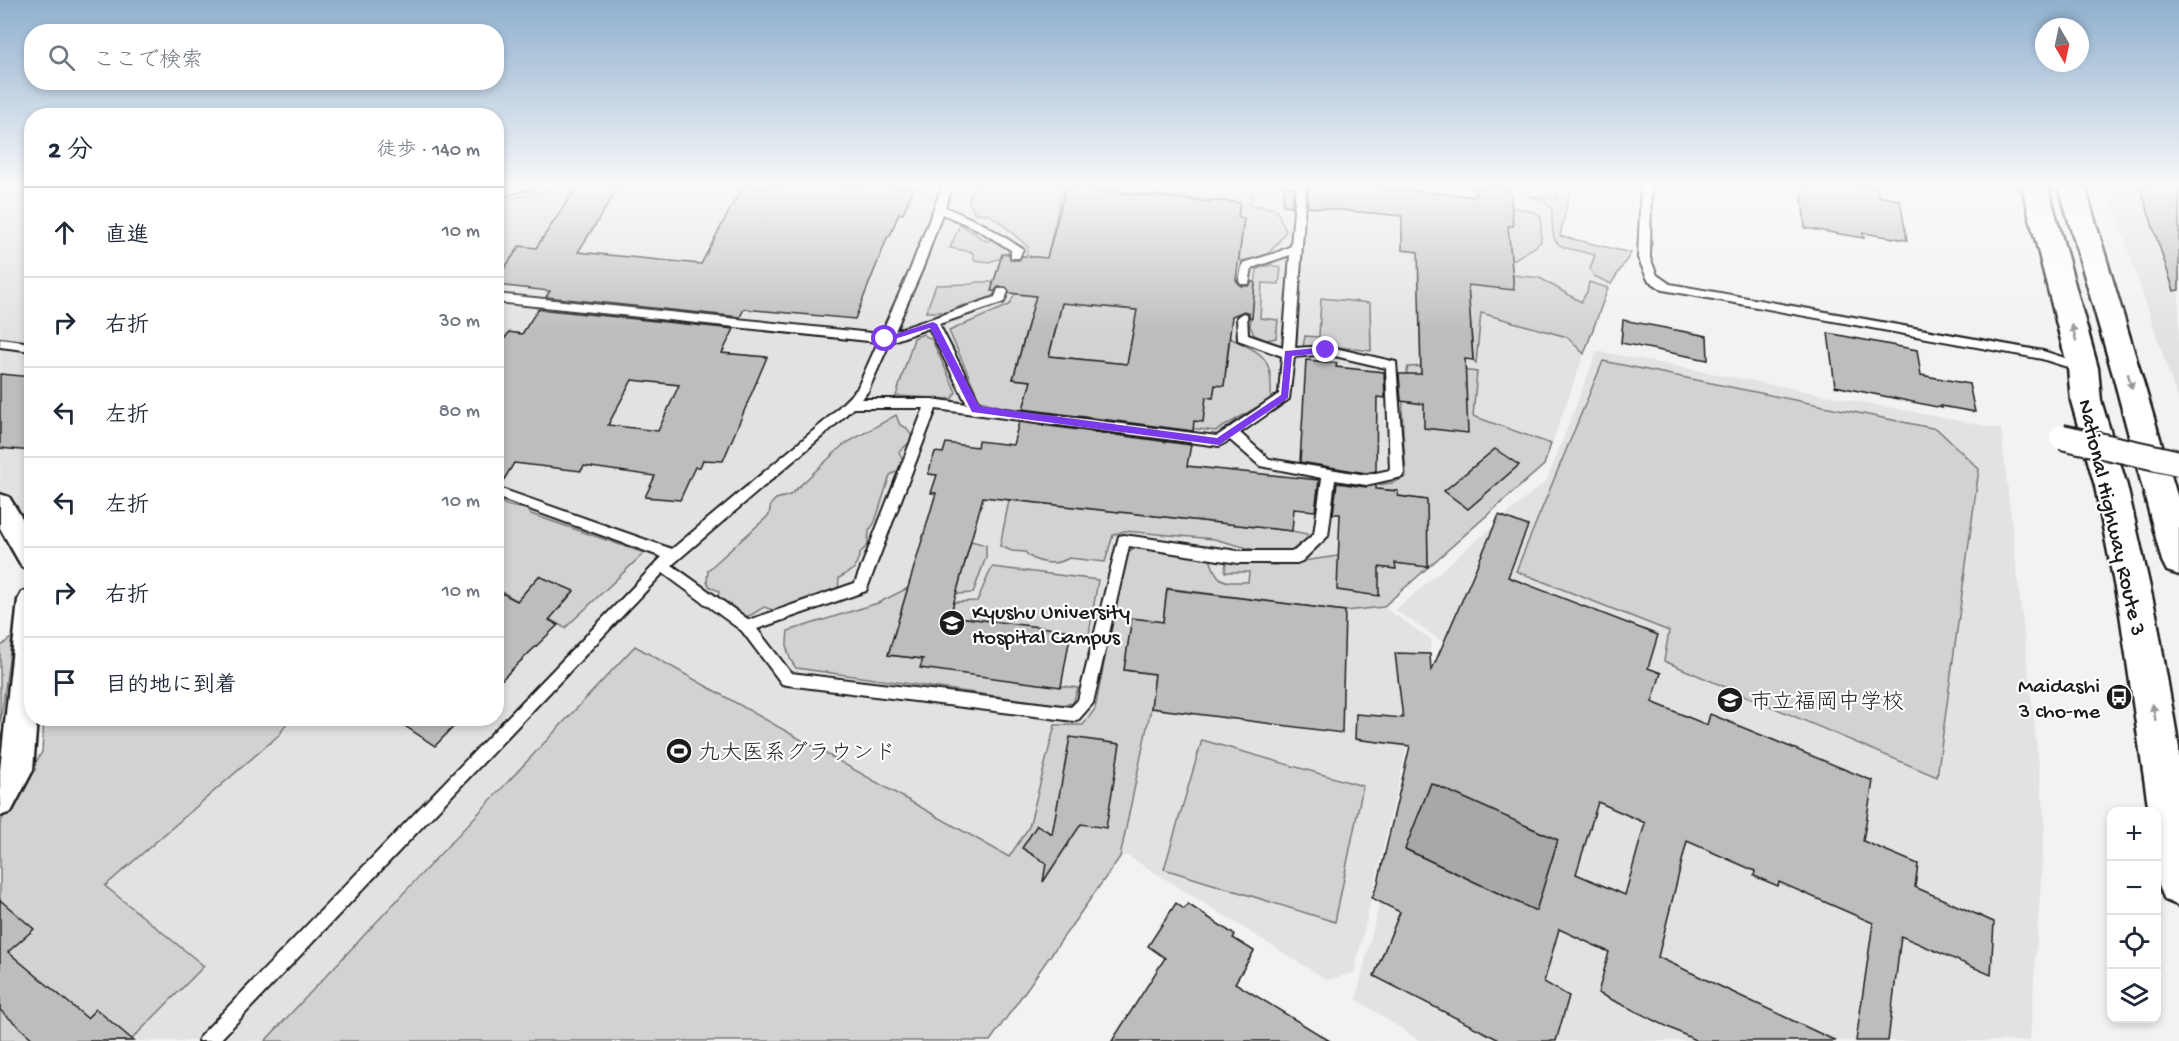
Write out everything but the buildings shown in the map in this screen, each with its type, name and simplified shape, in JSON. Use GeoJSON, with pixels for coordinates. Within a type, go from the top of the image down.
{"type":"FeatureCollection","features":[{"type":"Feature","properties":{"kind":"highway","name":"National Highway Route 3"},"geometry":{"type":"LineString","coordinates":[[2048,236],[2083,368],[2086,401],[2111,486],[2138,614],[2179,886]]}},
{"type":"Feature","properties":{"kind":"highway","name":"National Highway Route 3"},"geometry":{"type":"LineString","coordinates":[[2086,236],[2128,375],[2179,561]]}},
{"type":"Feature","properties":{"kind":"street"},"geometry":{"type":"LineString","coordinates":[[2062,437],[2179,463]]}},
{"type":"Feature","properties":{"kind":"street"},"geometry":{"type":"LineString","coordinates":[[0,504],[24,545]]}},
{"type":"Feature","properties":{"kind":"street"},"geometry":{"type":"LineString","coordinates":[[0,801],[17,770],[24,691]]}},
{"type":"Feature","properties":{"kind":"lane"},"geometry":{"type":"LineString","coordinates":[[207,1041],[662,566],[829,424],[862,391],[916,270],[929,236]]}},
{"type":"Feature","properties":{"kind":"lane"},"geometry":{"type":"LineString","coordinates":[[995,236],[1017,249],[1015,255]]}},
{"type":"Feature","properties":{"kind":"lane"},"geometry":{"type":"LineString","coordinates":[[850,403],[932,404],[1219,441],[1285,396],[1297,236]]}},
{"type":"Feature","properties":{"kind":"lane"},"geometry":{"type":"LineString","coordinates":[[1645,236],[1644,258],[1652,277],[1667,287],[2043,355],[2083,368]]}},
{"type":"Feature","properties":{"kind":"lane"},"geometry":{"type":"LineString","coordinates":[[1245,281],[1247,266],[1280,256],[1296,248]]}},
{"type":"Feature","properties":{"kind":"lane"},"geometry":{"type":"LineString","coordinates":[[504,299],[885,339],[1000,299],[1002,292]]}},
{"type":"Feature","properties":{"kind":"lane"},"geometry":{"type":"LineString","coordinates":[[1231,433],[1265,463],[1366,480],[1397,473],[1392,365],[1326,350],[1288,353],[1260,345],[1242,337],[1243,317]]}},
{"type":"Feature","properties":{"kind":"lane"},"geometry":{"type":"LineString","coordinates":[[933,324],[976,409]]}},
{"type":"Feature","properties":{"kind":"lane"},"geometry":{"type":"LineString","coordinates":[[0,343],[24,345]]}},
{"type":"Feature","properties":{"kind":"lane"},"geometry":{"type":"LineString","coordinates":[[747,627],[861,587],[932,404]]}},
{"type":"Feature","properties":{"kind":"lane"},"geometry":{"type":"LineString","coordinates":[[662,566],[747,627],[787,679],[1074,714],[1085,703],[1124,540],[1238,557],[1298,557],[1322,536],[1329,474]]}},
{"type":"Feature","properties":{"kind":"lane"},"geometry":{"type":"LineString","coordinates":[[504,495],[674,555]]}},
{"type":"Feature","properties":{"kind":"shaded area"},"geometry":{"type":"Polygon","coordinates":[[[0,236],[24,236],[24,532],[0,496],[0,236]]]}},
{"type":"Feature","properties":{"kind":"shaded area","name":"Kyushu University Hospital Campus"},"geometry":{"type":"Polygon","coordinates":[[[504,236],[1560,236],[1631,253],[1608,288],[1544,465],[1383,607],[1432,640],[1354,973],[1327,980],[1128,856],[1120,857],[990,1041],[0,1041],[0,823],[42,752],[44,726],[504,726],[504,236]]]}},
{"type":"Feature","properties":{"kind":"shaded area"},"geometry":{"type":"Polygon","coordinates":[[[504,236],[544,236],[536,248],[519,246],[504,269],[504,236]]]}},
{"type":"Feature","properties":{"kind":"shaded area"},"geometry":{"type":"Polygon","coordinates":[[[955,236],[978,236],[986,241],[999,241],[1009,248],[1007,256],[989,262],[975,260],[972,252],[950,248],[955,236]]]}},
{"type":"Feature","properties":{"kind":"shaded area"},"geometry":{"type":"Polygon","coordinates":[[[1015,236],[1052,236],[1047,258],[1026,256],[1028,247],[1015,236]]]}},
{"type":"Feature","properties":{"kind":"shaded area"},"geometry":{"type":"Polygon","coordinates":[[[1242,236],[1283,236],[1267,254],[1239,261],[1242,236]]]}},
{"type":"Feature","properties":{"kind":"shaded area"},"geometry":{"type":"Polygon","coordinates":[[[1504,236],[1541,236],[1541,241],[1535,247],[1511,261],[1509,242],[1504,236]]]}},
{"type":"Feature","properties":{"kind":"shaded area"},"geometry":{"type":"Polygon","coordinates":[[[1554,236],[1560,236],[1631,253],[1611,284],[1594,276],[1590,269],[1595,255],[1564,247],[1555,240],[1554,236]]]}},
{"type":"Feature","properties":{"kind":"shaded area"},"geometry":{"type":"Polygon","coordinates":[[[2123,236],[2179,236],[2179,403],[2123,236]]]}},
{"type":"Feature","properties":{"kind":"shaded area"},"geometry":{"type":"Polygon","coordinates":[[[1271,265],[1281,268],[1279,284],[1262,283],[1260,318],[1278,320],[1276,338],[1266,340],[1254,335],[1250,326],[1257,269],[1271,265]]]}},
{"type":"Feature","properties":{"kind":"shaded area"},"geometry":{"type":"Polygon","coordinates":[[[1467,270],[1540,278],[1581,302],[1587,292],[1589,282],[1608,288],[1584,354],[1567,337],[1481,313],[1476,363],[1473,360],[1467,270]]]}},
{"type":"Feature","properties":{"kind":"shaded area"},"geometry":{"type":"Polygon","coordinates":[[[991,282],[997,290],[990,299],[971,306],[963,305],[949,312],[926,312],[936,285],[991,282]]]}},
{"type":"Feature","properties":{"kind":"shaded area"},"geometry":{"type":"Polygon","coordinates":[[[1015,294],[1036,296],[1013,379],[1043,382],[1044,380],[1213,398],[1215,385],[1224,385],[1230,338],[1252,349],[1264,359],[1270,374],[1271,399],[1216,431],[1007,408],[980,401],[949,331],[1009,305],[1015,294]]]}},
{"type":"Feature","properties":{"kind":"shaded area"},"geometry":{"type":"Polygon","coordinates":[[[1064,297],[1085,305],[1184,315],[1130,351],[1127,364],[1049,356],[1064,297]]]}},
{"type":"Feature","properties":{"kind":"shaded area"},"geometry":{"type":"Polygon","coordinates":[[[1321,298],[1370,303],[1371,351],[1331,346],[1303,347],[1305,336],[1319,337],[1321,298]]]}},
{"type":"Feature","properties":{"kind":"shaded area"},"geometry":{"type":"Polygon","coordinates":[[[923,334],[932,340],[956,392],[952,399],[896,396],[914,338],[923,334]]]}},
{"type":"Feature","properties":{"kind":"shaded area","name":"市立福岡中学校"},"geometry":{"type":"Polygon","coordinates":[[[1597,351],[2001,429],[2045,820],[2030,1041],[1420,1041],[1356,999],[1443,642],[1395,610],[1547,480],[1597,351]]]}},
{"type":"Feature","properties":{"kind":"shaded area"},"geometry":{"type":"Polygon","coordinates":[[[1603,361],[1937,429],[1979,469],[1937,777],[1664,661],[1669,631],[1516,571],[1603,361]]]}},
{"type":"Feature","properties":{"kind":"shaded area","name":"九大医系グラウンド"},"geometry":{"type":"Polygon","coordinates":[[[1428,366],[1477,372],[1473,416],[1551,444],[1544,465],[1383,607],[1345,611],[1167,588],[1163,622],[1132,618],[1124,670],[1155,674],[1151,708],[1120,857],[990,1041],[265,1041],[635,646],[1009,857],[1029,827],[1055,725],[1083,725],[1095,709],[1125,555],[1130,551],[1138,548],[1158,550],[1210,559],[1219,577],[1233,582],[1248,582],[1249,572],[1225,572],[1226,562],[1275,565],[1338,556],[1369,560],[1369,566],[1395,569],[1395,563],[1428,567],[1426,500],[1398,496],[1397,491],[1340,490],[1392,483],[1406,477],[1403,422],[1405,381],[1408,367],[1428,366]]]}},
{"type":"Feature","properties":{"kind":"shaded area"},"geometry":{"type":"Polygon","coordinates":[[[896,415],[900,425],[907,428],[912,437],[899,452],[904,461],[898,471],[890,475],[875,522],[869,531],[868,545],[861,552],[854,569],[839,578],[838,591],[801,605],[797,603],[794,607],[779,612],[764,607],[741,618],[717,605],[719,591],[710,587],[707,582],[708,570],[769,515],[771,504],[776,499],[790,495],[843,445],[896,415]]]}},
{"type":"Feature","properties":{"kind":"shaded area"},"geometry":{"type":"Polygon","coordinates":[[[1009,500],[1292,531],[1307,534],[1307,539],[1291,551],[1270,554],[1214,539],[1124,531],[1113,535],[1105,562],[1069,558],[1052,563],[1034,559],[1025,552],[1012,551],[1000,546],[1009,500]]]}},
{"type":"Feature","properties":{"kind":"shaded area"},"geometry":{"type":"Polygon","coordinates":[[[504,504],[527,509],[531,514],[644,553],[565,628],[504,593],[504,504]]]}},
{"type":"Feature","properties":{"kind":"shaded area"},"geometry":{"type":"Polygon","coordinates":[[[971,541],[986,545],[986,557],[973,593],[956,594],[971,541]]]}},
{"type":"Feature","properties":{"kind":"shaded area"},"geometry":{"type":"Polygon","coordinates":[[[992,567],[1098,580],[1089,634],[950,616],[954,602],[977,601],[992,567]]]}},
{"type":"Feature","properties":{"kind":"shaded area"},"geometry":{"type":"Polygon","coordinates":[[[908,588],[888,655],[923,659],[921,668],[1078,688],[1073,703],[1061,705],[796,668],[790,659],[788,631],[878,603],[908,588]]]}},
{"type":"Feature","properties":{"kind":"shaded area"},"geometry":{"type":"Polygon","coordinates":[[[12,637],[0,726],[0,647],[12,637]]]}},
{"type":"Feature","properties":{"kind":"shaded area"},"geometry":{"type":"Polygon","coordinates":[[[44,726],[285,726],[280,734],[105,886],[204,966],[130,1041],[0,1041],[0,823],[42,752],[44,726]]]}},
{"type":"Feature","properties":{"kind":"shaded area"},"geometry":{"type":"Polygon","coordinates":[[[1202,740],[1363,786],[1335,922],[1164,869],[1202,740]]]}},
{"type":"Feature","properties":{"kind":"shaded area"},"geometry":{"type":"Polygon","coordinates":[[[1431,783],[1558,840],[1536,911],[1405,849],[1431,783]]]}},
{"type":"Feature","properties":{"kind":"place","name":"Kyushu University Hospital Campus"},"geometry":{"type":"Point","coordinates":[952,623]}},
{"type":"Feature","properties":{"kind":"place","name":"Maidashi 3 cho-me"},"geometry":{"type":"Point","coordinates":[2119,697]}},
{"type":"Feature","properties":{"kind":"place","name":"市立福岡中学校"},"geometry":{"type":"Point","coordinates":[1730,700]}},
{"type":"Feature","properties":{"kind":"place","name":"九大医系グラウンド"},"geometry":{"type":"Point","coordinates":[679,751]}},
{"type":"Feature","properties":{"kind":"route"},"geometry":{"type":"LineString","coordinates":[[885,339],[933,324],[976,409],[1219,441],[1285,396],[1288,353],[1326,350]]}}]}
